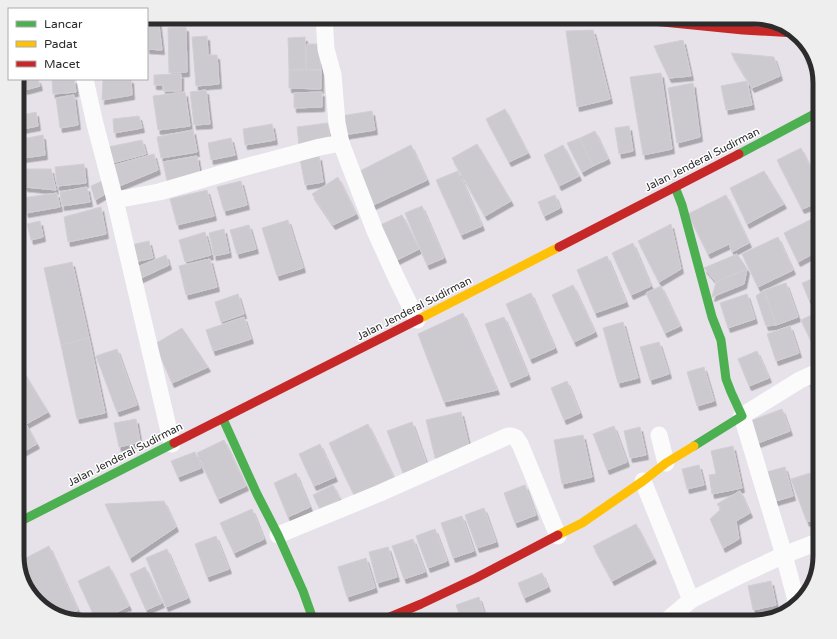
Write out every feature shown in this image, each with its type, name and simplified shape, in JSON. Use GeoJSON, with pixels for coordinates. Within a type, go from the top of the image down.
{"type":"FeatureCollection","features":[{"type":"Feature","properties":{"kind":"main road"},"geometry":{"type":"LineString","coordinates":[[743,24],[781,30]]}},
{"type":"Feature","properties":{"kind":"main road","name":"Jalan Jenderal Sudirman"},"geometry":{"type":"LineString","coordinates":[[24,519],[417,320],[813,115]]}},
{"type":"Feature","properties":{"kind":"main road"},"geometry":{"type":"LineString","coordinates":[[395,615],[476,578],[582,523],[643,481],[666,463],[742,416],[728,384],[723,365],[720,337],[712,317],[682,205],[675,186]]}},
{"type":"Feature","properties":{"kind":"main road"},"geometry":{"type":"LineString","coordinates":[[223,419],[257,494],[278,535],[303,591],[312,615]]}},
{"type":"Feature","properties":{"kind":"street"},"geometry":{"type":"LineString","coordinates":[[324,24],[326,49],[333,75],[337,123],[341,143],[375,231],[417,320]]}},
{"type":"Feature","properties":{"kind":"street"},"geometry":{"type":"LineString","coordinates":[[85,80],[172,444]]}},
{"type":"Feature","properties":{"kind":"street"},"geometry":{"type":"LineString","coordinates":[[115,200],[159,192],[238,169],[320,147],[341,143]]}},
{"type":"Feature","properties":{"kind":"street"},"geometry":{"type":"LineString","coordinates":[[795,599],[784,555],[742,416],[800,380],[813,374]]}},
{"type":"Feature","properties":{"kind":"street"},"geometry":{"type":"LineString","coordinates":[[659,435],[666,463]]}},
{"type":"Feature","properties":{"kind":"street"},"geometry":{"type":"LineString","coordinates":[[278,535],[387,490],[491,443],[511,436],[516,438],[520,444],[558,536]]}},
{"type":"Feature","properties":{"kind":"street"},"geometry":{"type":"LineString","coordinates":[[643,481],[691,600]]}},
{"type":"Feature","properties":{"kind":"street"},"geometry":{"type":"LineString","coordinates":[[673,615],[691,600],[784,555],[813,544]]}},
{"type":"Feature","properties":{"kind":"building"},"geometry":{"type":"Polygon","coordinates":[[[148,24],[159,24],[162,50],[148,49],[148,24]]]}},
{"type":"Feature","properties":{"kind":"building"},"geometry":{"type":"Polygon","coordinates":[[[186,27],[187,72],[169,73],[168,28],[186,27]]]}},
{"type":"Feature","properties":{"kind":"building"},"geometry":{"type":"Polygon","coordinates":[[[593,30],[610,99],[577,107],[566,31],[593,30]]]}},
{"type":"Feature","properties":{"kind":"building"},"geometry":{"type":"Polygon","coordinates":[[[207,36],[208,55],[217,55],[219,84],[196,86],[192,37],[207,36]]]}},
{"type":"Feature","properties":{"kind":"building"},"geometry":{"type":"Polygon","coordinates":[[[305,37],[306,69],[289,70],[288,38],[305,37]]]}},
{"type":"Feature","properties":{"kind":"building"},"geometry":{"type":"Polygon","coordinates":[[[683,40],[691,76],[669,78],[654,46],[683,40]]]}},
{"type":"Feature","properties":{"kind":"building"},"geometry":{"type":"Polygon","coordinates":[[[307,44],[318,44],[321,70],[306,69],[307,44]]]}},
{"type":"Feature","properties":{"kind":"building"},"geometry":{"type":"Polygon","coordinates":[[[731,53],[774,57],[780,76],[752,88],[731,53]]]}},
{"type":"Feature","properties":{"kind":"building"},"geometry":{"type":"Polygon","coordinates":[[[805,59],[808,59],[812,76],[805,59]]]}},
{"type":"Feature","properties":{"kind":"building"},"geometry":{"type":"Polygon","coordinates":[[[289,70],[321,70],[321,89],[289,88],[289,70]]]}},
{"type":"Feature","properties":{"kind":"building"},"geometry":{"type":"Polygon","coordinates":[[[661,73],[672,149],[643,155],[630,77],[661,73]]]}},
{"type":"Feature","properties":{"kind":"building"},"geometry":{"type":"Polygon","coordinates":[[[181,74],[181,91],[163,91],[163,85],[154,85],[154,75],[181,74]]]}},
{"type":"Feature","properties":{"kind":"building"},"geometry":{"type":"Polygon","coordinates":[[[24,80],[38,80],[40,86],[25,90],[24,80]]]}},
{"type":"Feature","properties":{"kind":"building"},"geometry":{"type":"Polygon","coordinates":[[[52,80],[74,80],[76,92],[53,94],[52,80]]]}},
{"type":"Feature","properties":{"kind":"building"},"geometry":{"type":"Polygon","coordinates":[[[103,80],[131,80],[132,95],[102,100],[103,80]]]}},
{"type":"Feature","properties":{"kind":"building"},"geometry":{"type":"Polygon","coordinates":[[[747,81],[752,105],[726,110],[721,86],[747,81]]]}},
{"type":"Feature","properties":{"kind":"building"},"geometry":{"type":"Polygon","coordinates":[[[693,83],[700,137],[677,143],[668,88],[693,83]]]}},
{"type":"Feature","properties":{"kind":"building"},"geometry":{"type":"Polygon","coordinates":[[[206,90],[210,124],[194,125],[190,92],[206,90]]]}},
{"type":"Feature","properties":{"kind":"building"},"geometry":{"type":"Polygon","coordinates":[[[185,92],[190,126],[158,130],[153,96],[185,92]]]}},
{"type":"Feature","properties":{"kind":"building"},"geometry":{"type":"Polygon","coordinates":[[[322,92],[322,107],[294,108],[294,93],[322,92]]]}},
{"type":"Feature","properties":{"kind":"building"},"geometry":{"type":"Polygon","coordinates":[[[74,95],[78,125],[60,128],[56,98],[74,95]]]}},
{"type":"Feature","properties":{"kind":"building"},"geometry":{"type":"Polygon","coordinates":[[[505,109],[528,153],[509,162],[486,119],[505,109]]]}},
{"type":"Feature","properties":{"kind":"building"},"geometry":{"type":"Polygon","coordinates":[[[372,111],[375,130],[343,135],[341,116],[372,111]]]}},
{"type":"Feature","properties":{"kind":"building"},"geometry":{"type":"Polygon","coordinates":[[[36,112],[38,126],[24,129],[24,115],[36,112]]]}},
{"type":"Feature","properties":{"kind":"building"},"geometry":{"type":"Polygon","coordinates":[[[139,116],[142,128],[114,133],[113,119],[139,116]]]}},
{"type":"Feature","properties":{"kind":"building"},"geometry":{"type":"Polygon","coordinates":[[[328,123],[330,142],[299,145],[297,127],[328,123]]]}},
{"type":"Feature","properties":{"kind":"building"},"geometry":{"type":"Polygon","coordinates":[[[272,124],[275,140],[245,145],[243,129],[272,124]]]}},
{"type":"Feature","properties":{"kind":"building"},"geometry":{"type":"Polygon","coordinates":[[[629,126],[633,151],[619,154],[615,128],[629,126]]]}},
{"type":"Feature","properties":{"kind":"building"},"geometry":{"type":"Polygon","coordinates":[[[193,130],[197,152],[161,158],[157,137],[193,130]]]}},
{"type":"Feature","properties":{"kind":"building"},"geometry":{"type":"Polygon","coordinates":[[[595,131],[608,159],[593,166],[580,138],[595,131]]]}},
{"type":"Feature","properties":{"kind":"building"},"geometry":{"type":"Polygon","coordinates":[[[43,135],[45,155],[24,158],[24,139],[43,135]]]}},
{"type":"Feature","properties":{"kind":"building"},"geometry":{"type":"Polygon","coordinates":[[[231,138],[235,155],[211,160],[208,143],[231,138]]]}},
{"type":"Feature","properties":{"kind":"building"},"geometry":{"type":"Polygon","coordinates":[[[580,138],[593,166],[582,172],[567,143],[580,138]]]}},
{"type":"Feature","properties":{"kind":"building"},"geometry":{"type":"Polygon","coordinates":[[[142,140],[146,154],[112,163],[108,147],[142,140]]]}},
{"type":"Feature","properties":{"kind":"building"},"geometry":{"type":"Polygon","coordinates":[[[477,144],[511,201],[485,216],[452,158],[477,144]]]}},
{"type":"Feature","properties":{"kind":"building"},"geometry":{"type":"Polygon","coordinates":[[[411,145],[427,180],[371,206],[356,173],[411,145]]]}},
{"type":"Feature","properties":{"kind":"building"},"geometry":{"type":"Polygon","coordinates":[[[563,145],[579,176],[559,186],[544,155],[563,145]]]}},
{"type":"Feature","properties":{"kind":"building"},"geometry":{"type":"Polygon","coordinates":[[[801,148],[813,173],[813,205],[802,209],[777,160],[801,148]]]}},
{"type":"Feature","properties":{"kind":"building"},"geometry":{"type":"Polygon","coordinates":[[[154,154],[158,170],[117,187],[111,166],[154,154]]]}},
{"type":"Feature","properties":{"kind":"building"},"geometry":{"type":"Polygon","coordinates":[[[197,156],[200,175],[167,181],[163,162],[197,156]]]}},
{"type":"Feature","properties":{"kind":"building"},"geometry":{"type":"Polygon","coordinates":[[[319,156],[323,182],[305,185],[300,159],[319,156]]]}},
{"type":"Feature","properties":{"kind":"building"},"geometry":{"type":"Polygon","coordinates":[[[84,164],[86,183],[57,186],[55,167],[84,164]]]}},
{"type":"Feature","properties":{"kind":"building"},"geometry":{"type":"Polygon","coordinates":[[[24,169],[51,169],[56,190],[25,187],[24,169]]]}},
{"type":"Feature","properties":{"kind":"building"},"geometry":{"type":"Polygon","coordinates":[[[458,171],[482,226],[461,235],[436,180],[458,171]]]}},
{"type":"Feature","properties":{"kind":"building"},"geometry":{"type":"Polygon","coordinates":[[[764,171],[784,204],[747,224],[730,188],[764,171]]]}},
{"type":"Feature","properties":{"kind":"building"},"geometry":{"type":"Polygon","coordinates":[[[338,177],[356,214],[333,225],[312,194],[338,177]]]}},
{"type":"Feature","properties":{"kind":"building"},"geometry":{"type":"Polygon","coordinates":[[[102,181],[107,193],[95,200],[91,186],[102,181]]]}},
{"type":"Feature","properties":{"kind":"building"},"geometry":{"type":"Polygon","coordinates":[[[241,181],[247,205],[224,211],[217,187],[241,181]]]}},
{"type":"Feature","properties":{"kind":"building"},"geometry":{"type":"Polygon","coordinates":[[[87,187],[90,202],[62,206],[60,192],[87,187]]]}},
{"type":"Feature","properties":{"kind":"building"},"geometry":{"type":"Polygon","coordinates":[[[207,190],[214,216],[177,225],[170,199],[207,190]]]}},
{"type":"Feature","properties":{"kind":"building"},"geometry":{"type":"Polygon","coordinates":[[[57,193],[60,207],[26,213],[24,198],[57,193]]]}},
{"type":"Feature","properties":{"kind":"building"},"geometry":{"type":"Polygon","coordinates":[[[555,195],[560,208],[544,216],[538,202],[555,195]]]}},
{"type":"Feature","properties":{"kind":"building"},"geometry":{"type":"Polygon","coordinates":[[[726,195],[749,243],[732,252],[729,244],[708,254],[688,214],[726,195]]]}},
{"type":"Feature","properties":{"kind":"building"},"geometry":{"type":"Polygon","coordinates":[[[422,206],[444,258],[427,265],[405,213],[422,206]]]}},
{"type":"Feature","properties":{"kind":"building"},"geometry":{"type":"Polygon","coordinates":[[[101,207],[106,234],[68,242],[64,217],[101,207]]]}},
{"type":"Feature","properties":{"kind":"building"},"geometry":{"type":"Polygon","coordinates":[[[402,215],[419,249],[395,261],[378,226],[402,215]]]}},
{"type":"Feature","properties":{"kind":"building"},"geometry":{"type":"Polygon","coordinates":[[[813,218],[813,254],[798,262],[784,233],[813,218]]]}},
{"type":"Feature","properties":{"kind":"building"},"geometry":{"type":"Polygon","coordinates":[[[288,220],[303,268],[277,276],[262,228],[288,220]]]}},
{"type":"Feature","properties":{"kind":"building"},"geometry":{"type":"Polygon","coordinates":[[[40,221],[43,237],[31,240],[27,224],[40,221]]]}},
{"type":"Feature","properties":{"kind":"building"},"geometry":{"type":"Polygon","coordinates":[[[671,224],[681,269],[659,282],[638,241],[671,224]]]}},
{"type":"Feature","properties":{"kind":"building"},"geometry":{"type":"Polygon","coordinates":[[[249,225],[256,249],[237,254],[230,230],[249,225]]]}},
{"type":"Feature","properties":{"kind":"building"},"geometry":{"type":"Polygon","coordinates":[[[224,229],[229,253],[214,256],[209,233],[224,229]]]}},
{"type":"Feature","properties":{"kind":"building"},"geometry":{"type":"Polygon","coordinates":[[[205,232],[211,255],[185,262],[179,240],[205,232]]]}},
{"type":"Feature","properties":{"kind":"building"},"geometry":{"type":"Polygon","coordinates":[[[778,237],[793,270],[758,287],[742,254],[778,237]]]}},
{"type":"Feature","properties":{"kind":"building"},"geometry":{"type":"Polygon","coordinates":[[[149,241],[153,258],[134,262],[131,245],[149,241]]]}},
{"type":"Feature","properties":{"kind":"building"},"geometry":{"type":"Polygon","coordinates":[[[633,243],[651,286],[631,295],[612,253],[633,243]]]}},
{"type":"Feature","properties":{"kind":"building"},"geometry":{"type":"Polygon","coordinates":[[[737,254],[747,269],[716,282],[704,268],[737,254]]]}},
{"type":"Feature","properties":{"kind":"building"},"geometry":{"type":"Polygon","coordinates":[[[166,255],[169,265],[139,279],[135,268],[166,255]]]}},
{"type":"Feature","properties":{"kind":"building"},"geometry":{"type":"Polygon","coordinates":[[[607,256],[626,302],[595,313],[577,270],[607,256]]]}},
{"type":"Feature","properties":{"kind":"building"},"geometry":{"type":"Polygon","coordinates":[[[210,259],[217,287],[186,295],[179,266],[210,259]]]}},
{"type":"Feature","properties":{"kind":"building"},"geometry":{"type":"Polygon","coordinates":[[[72,262],[89,338],[61,345],[44,268],[72,262]]]}},
{"type":"Feature","properties":{"kind":"building"},"geometry":{"type":"Polygon","coordinates":[[[747,269],[744,284],[712,297],[716,282],[747,269]]]}},
{"type":"Feature","properties":{"kind":"building"},"geometry":{"type":"Polygon","coordinates":[[[813,279],[813,298],[809,300],[802,283],[813,279]]]}},
{"type":"Feature","properties":{"kind":"building"},"geometry":{"type":"Polygon","coordinates":[[[786,283],[798,317],[776,325],[764,290],[786,283]]]}},
{"type":"Feature","properties":{"kind":"building"},"geometry":{"type":"Polygon","coordinates":[[[573,285],[595,332],[574,342],[552,295],[573,285]]]}},
{"type":"Feature","properties":{"kind":"building"},"geometry":{"type":"Polygon","coordinates":[[[661,286],[680,326],[665,333],[646,293],[661,286]]]}},
{"type":"Feature","properties":{"kind":"building"},"geometry":{"type":"Polygon","coordinates":[[[764,290],[776,325],[766,326],[756,296],[764,290]]]}},
{"type":"Feature","properties":{"kind":"building"},"geometry":{"type":"Polygon","coordinates":[[[531,293],[555,348],[530,359],[506,304],[531,293]]]}},
{"type":"Feature","properties":{"kind":"building"},"geometry":{"type":"Polygon","coordinates":[[[238,294],[244,314],[221,322],[215,302],[238,294]]]}},
{"type":"Feature","properties":{"kind":"building"},"geometry":{"type":"Polygon","coordinates":[[[747,294],[755,319],[728,328],[720,303],[747,294]]]}},
{"type":"Feature","properties":{"kind":"building"},"geometry":{"type":"Polygon","coordinates":[[[463,313],[497,390],[444,402],[418,334],[463,313]]]}},
{"type":"Feature","properties":{"kind":"building"},"geometry":{"type":"Polygon","coordinates":[[[813,314],[813,340],[811,341],[801,320],[813,314]]]}},
{"type":"Feature","properties":{"kind":"building"},"geometry":{"type":"Polygon","coordinates":[[[244,317],[251,339],[213,351],[206,330],[244,317]]]}},
{"type":"Feature","properties":{"kind":"building"},"geometry":{"type":"Polygon","coordinates":[[[504,317],[528,375],[509,383],[485,324],[504,317]]]}},
{"type":"Feature","properties":{"kind":"building"},"geometry":{"type":"Polygon","coordinates":[[[623,322],[638,378],[618,383],[603,328],[623,322]]]}},
{"type":"Feature","properties":{"kind":"building"},"geometry":{"type":"Polygon","coordinates":[[[790,326],[799,353],[776,361],[767,334],[790,326]]]}},
{"type":"Feature","properties":{"kind":"building"},"geometry":{"type":"Polygon","coordinates":[[[182,328],[208,367],[172,383],[155,344],[182,328]]]}},
{"type":"Feature","properties":{"kind":"building"},"geometry":{"type":"Polygon","coordinates":[[[89,338],[105,413],[77,419],[61,345],[89,338]]]}},
{"type":"Feature","properties":{"kind":"building"},"geometry":{"type":"Polygon","coordinates":[[[659,342],[669,374],[650,380],[640,347],[659,342]]]}},
{"type":"Feature","properties":{"kind":"building"},"geometry":{"type":"Polygon","coordinates":[[[117,349],[137,405],[117,412],[96,356],[117,349]]]}},
{"type":"Feature","properties":{"kind":"building"},"geometry":{"type":"Polygon","coordinates":[[[757,351],[769,378],[749,386],[738,359],[757,351]]]}},
{"type":"Feature","properties":{"kind":"building"},"geometry":{"type":"Polygon","coordinates":[[[704,367],[714,401],[697,406],[687,372],[704,367]]]}},
{"type":"Feature","properties":{"kind":"building"},"geometry":{"type":"Polygon","coordinates":[[[24,373],[48,412],[26,424],[24,420],[24,373]]]}},
{"type":"Feature","properties":{"kind":"building"},"geometry":{"type":"Polygon","coordinates":[[[567,381],[580,413],[564,420],[551,388],[567,381]]]}},
{"type":"Feature","properties":{"kind":"building"},"geometry":{"type":"Polygon","coordinates":[[[813,383],[813,394],[809,385],[813,383]]]}},
{"type":"Feature","properties":{"kind":"building"},"geometry":{"type":"Polygon","coordinates":[[[782,409],[790,431],[758,443],[750,421],[782,409]]]}},
{"type":"Feature","properties":{"kind":"building"},"geometry":{"type":"Polygon","coordinates":[[[461,412],[470,450],[435,458],[426,420],[461,412]]]}},
{"type":"Feature","properties":{"kind":"building"},"geometry":{"type":"Polygon","coordinates":[[[136,419],[140,442],[119,447],[114,423],[136,419]]]}},
{"type":"Feature","properties":{"kind":"building"},"geometry":{"type":"Polygon","coordinates":[[[412,422],[427,465],[403,473],[387,431],[412,422]]]}},
{"type":"Feature","properties":{"kind":"building"},"geometry":{"type":"Polygon","coordinates":[[[26,424],[37,444],[24,451],[24,425],[26,424]]]}},
{"type":"Feature","properties":{"kind":"building"},"geometry":{"type":"Polygon","coordinates":[[[368,424],[394,478],[355,497],[329,443],[368,424]]]}},
{"type":"Feature","properties":{"kind":"building"},"geometry":{"type":"Polygon","coordinates":[[[614,426],[627,462],[607,470],[593,434],[614,426]]]}},
{"type":"Feature","properties":{"kind":"building"},"geometry":{"type":"Polygon","coordinates":[[[640,427],[646,455],[630,458],[624,431],[640,427]]]}},
{"type":"Feature","properties":{"kind":"building"},"geometry":{"type":"Polygon","coordinates":[[[583,435],[592,477],[562,484],[554,440],[583,435]]]}},
{"type":"Feature","properties":{"kind":"building"},"geometry":{"type":"Polygon","coordinates":[[[224,440],[246,486],[218,499],[197,453],[224,440]]]}},
{"type":"Feature","properties":{"kind":"building"},"geometry":{"type":"Polygon","coordinates":[[[320,444],[335,477],[314,486],[299,454],[320,444]]]}},
{"type":"Feature","properties":{"kind":"building"},"geometry":{"type":"Polygon","coordinates":[[[733,446],[742,488],[712,494],[709,475],[716,474],[711,451],[733,446]]]}},
{"type":"Feature","properties":{"kind":"building"},"geometry":{"type":"Polygon","coordinates":[[[195,452],[201,468],[178,477],[171,461],[195,452]]]}},
{"type":"Feature","properties":{"kind":"building"},"geometry":{"type":"Polygon","coordinates":[[[699,465],[704,485],[687,489],[682,469],[699,465]]]}},
{"type":"Feature","properties":{"kind":"building"},"geometry":{"type":"Polygon","coordinates":[[[785,467],[793,496],[772,502],[763,473],[785,467]]]}},
{"type":"Feature","properties":{"kind":"building"},"geometry":{"type":"Polygon","coordinates":[[[296,473],[310,507],[288,517],[274,483],[296,473]]]}},
{"type":"Feature","properties":{"kind":"building"},"geometry":{"type":"Polygon","coordinates":[[[810,473],[813,481],[813,520],[807,522],[791,479],[810,473]]]}},
{"type":"Feature","properties":{"kind":"building"},"geometry":{"type":"Polygon","coordinates":[[[333,485],[340,499],[320,509],[313,495],[333,485]]]}},
{"type":"Feature","properties":{"kind":"building"},"geometry":{"type":"Polygon","coordinates":[[[525,485],[536,515],[515,523],[504,493],[525,485]]]}},
{"type":"Feature","properties":{"kind":"building"},"geometry":{"type":"Polygon","coordinates":[[[740,491],[750,513],[736,521],[739,539],[723,548],[710,519],[721,509],[717,504],[740,491]]]}},
{"type":"Feature","properties":{"kind":"building"},"geometry":{"type":"Polygon","coordinates":[[[164,501],[176,527],[130,558],[105,504],[164,501]]]}},
{"type":"Feature","properties":{"kind":"building"},"geometry":{"type":"Polygon","coordinates":[[[484,508],[496,542],[477,548],[465,515],[484,508]]]}},
{"type":"Feature","properties":{"kind":"building"},"geometry":{"type":"Polygon","coordinates":[[[252,509],[264,539],[234,553],[220,523],[252,509]]]}},
{"type":"Feature","properties":{"kind":"building"},"geometry":{"type":"Polygon","coordinates":[[[462,516],[474,551],[453,558],[441,523],[462,516]]]}},
{"type":"Feature","properties":{"kind":"building"},"geometry":{"type":"Polygon","coordinates":[[[636,524],[654,559],[612,581],[593,546],[636,524]]]}},
{"type":"Feature","properties":{"kind":"building"},"geometry":{"type":"Polygon","coordinates":[[[435,529],[447,561],[428,568],[416,536],[435,529]]]}},
{"type":"Feature","properties":{"kind":"building"},"geometry":{"type":"Polygon","coordinates":[[[216,536],[229,569],[207,577],[195,544],[216,536]]]}},
{"type":"Feature","properties":{"kind":"building"},"geometry":{"type":"Polygon","coordinates":[[[413,539],[425,572],[404,579],[392,546],[413,539]]]}},
{"type":"Feature","properties":{"kind":"building"},"geometry":{"type":"Polygon","coordinates":[[[49,546],[78,610],[70,614],[64,612],[41,598],[30,582],[24,559],[49,546]]]}},
{"type":"Feature","properties":{"kind":"building"},"geometry":{"type":"Polygon","coordinates":[[[388,547],[397,577],[377,583],[369,552],[388,547]]]}},
{"type":"Feature","properties":{"kind":"building"},"geometry":{"type":"Polygon","coordinates":[[[167,549],[188,598],[166,607],[146,558],[167,549]]]}},
{"type":"Feature","properties":{"kind":"building"},"geometry":{"type":"Polygon","coordinates":[[[366,558],[375,588],[347,597],[338,567],[366,558]]]}},
{"type":"Feature","properties":{"kind":"building"},"geometry":{"type":"Polygon","coordinates":[[[109,566],[129,606],[111,615],[94,615],[78,581],[109,566]]]}},
{"type":"Feature","properties":{"kind":"building"},"geometry":{"type":"Polygon","coordinates":[[[145,567],[162,603],[146,610],[130,574],[145,567]]]}},
{"type":"Feature","properties":{"kind":"building"},"geometry":{"type":"Polygon","coordinates":[[[542,573],[548,587],[524,598],[518,583],[542,573]]]}},
{"type":"Feature","properties":{"kind":"building"},"geometry":{"type":"Polygon","coordinates":[[[771,581],[776,605],[753,610],[748,586],[771,581]]]}},
{"type":"Feature","properties":{"kind":"building"},"geometry":{"type":"Polygon","coordinates":[[[479,597],[485,615],[460,615],[456,605],[479,597]]]}},
{"type":"Feature","properties":{"kind":"building"},"geometry":{"type":"Polygon","coordinates":[[[129,612],[130,615],[123,615],[129,612]]]}},
{"type":"Feature","properties":{"kind":"traffic: fast"},"geometry":{"type":"LineString","coordinates":[[739,154],[813,115]]}},
{"type":"Feature","properties":{"kind":"traffic: fast"},"geometry":{"type":"LineString","coordinates":[[675,187],[682,205],[712,317],[721,340],[726,379],[742,416],[694,446]]}},
{"type":"Feature","properties":{"kind":"traffic: fast"},"geometry":{"type":"LineString","coordinates":[[223,419],[257,494],[278,535],[303,591],[312,615]]}},
{"type":"Feature","properties":{"kind":"traffic: fast"},"geometry":{"type":"LineString","coordinates":[[24,519],[174,443]]}},
{"type":"Feature","properties":{"kind":"traffic: slow"},"geometry":{"type":"LineString","coordinates":[[419,319],[559,247]]}},
{"type":"Feature","properties":{"kind":"traffic: slow"},"geometry":{"type":"LineString","coordinates":[[558,535],[582,523],[643,481],[666,463],[694,446]]}},
{"type":"Feature","properties":{"kind":"traffic: jam"},"geometry":{"type":"LineString","coordinates":[[683,24],[784,32]]}},
{"type":"Feature","properties":{"kind":"traffic: jam"},"geometry":{"type":"LineString","coordinates":[[559,247],[739,154]]}},
{"type":"Feature","properties":{"kind":"traffic: jam"},"geometry":{"type":"LineString","coordinates":[[174,443],[419,319]]}},
{"type":"Feature","properties":{"kind":"traffic: jam"},"geometry":{"type":"LineString","coordinates":[[395,615],[476,578],[558,535]]}}]}
